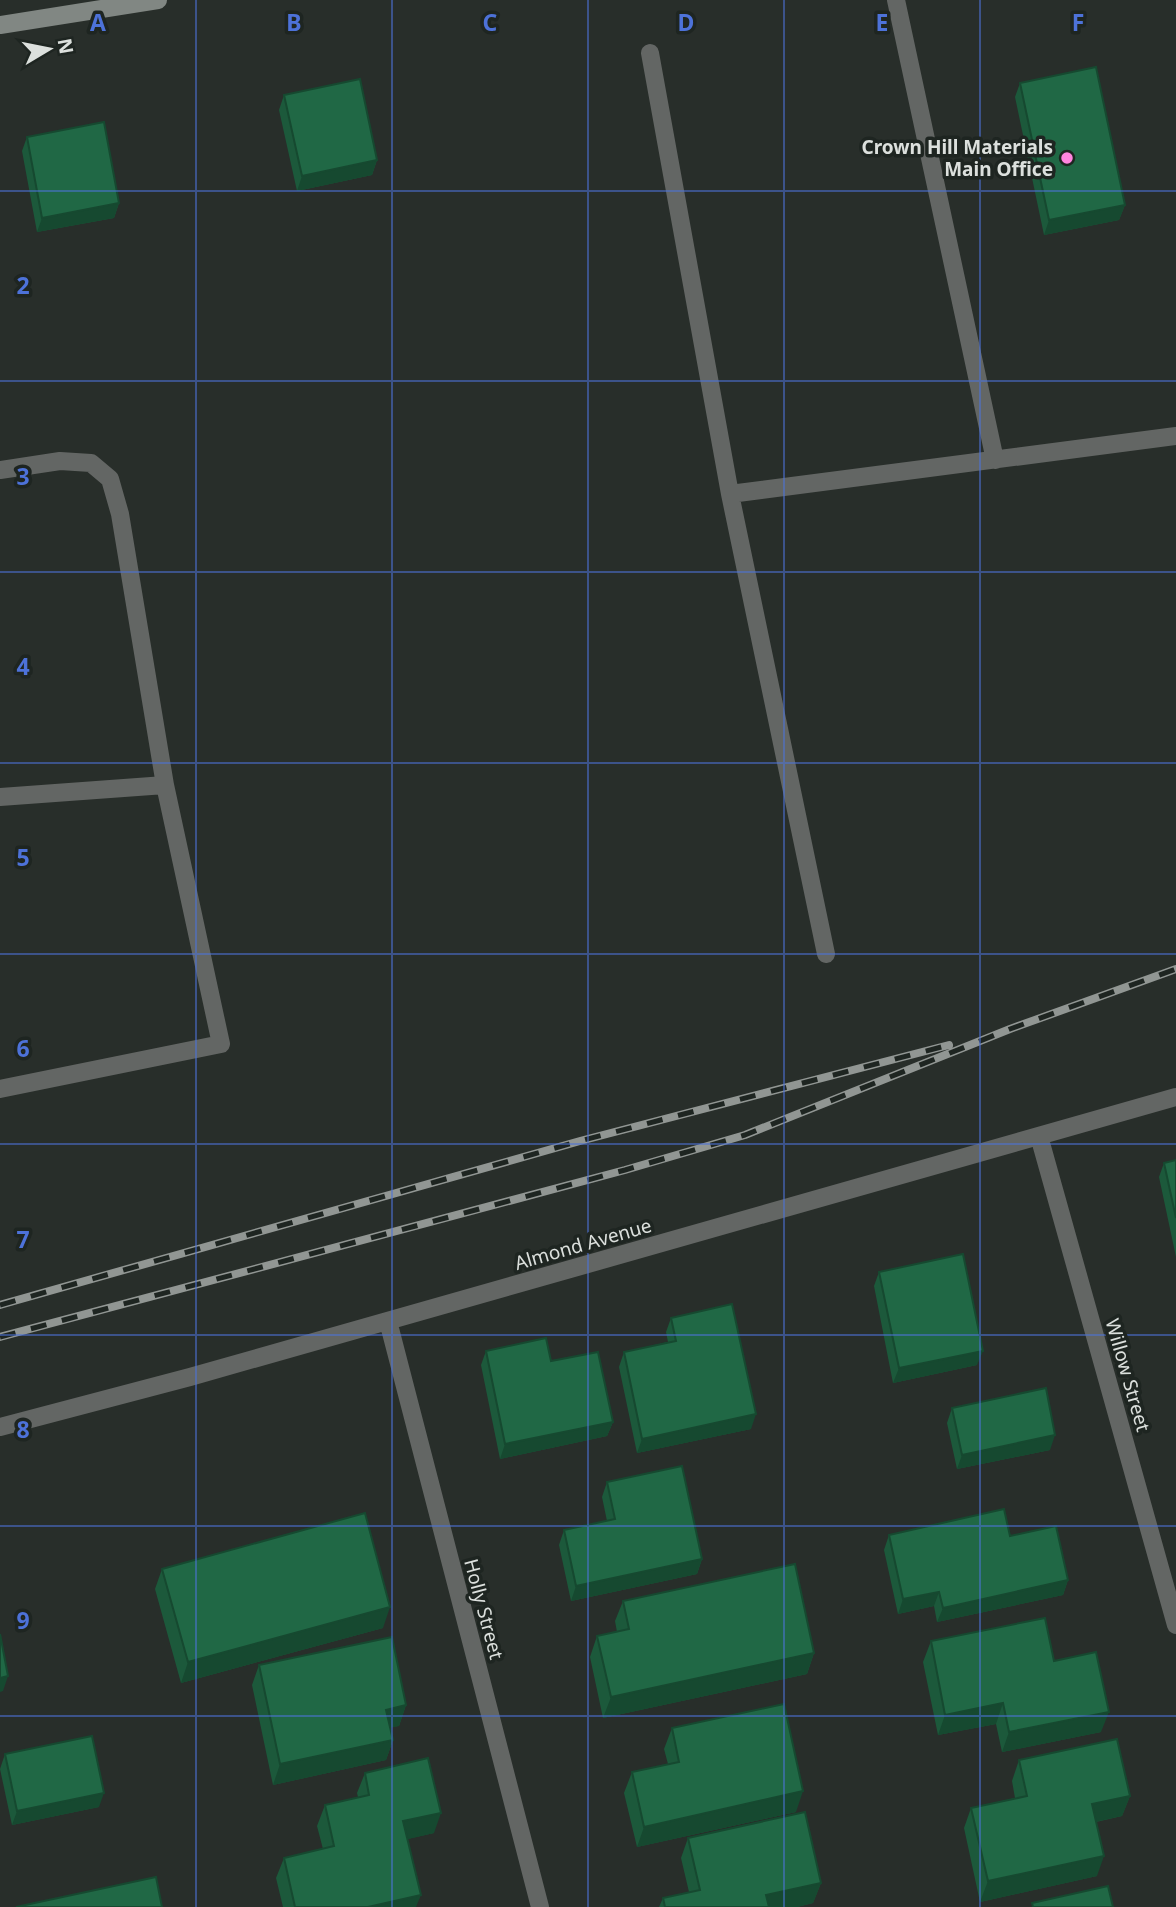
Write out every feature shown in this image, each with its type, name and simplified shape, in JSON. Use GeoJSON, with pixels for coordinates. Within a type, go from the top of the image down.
{"type":"FeatureCollection","features":[{"type":"Feature","properties":{"kind":"main road"},"geometry":{"type":"LineString","coordinates":[[0,25],[159,0]]}},
{"type":"Feature","properties":{"kind":"street"},"geometry":{"type":"LineString","coordinates":[[896,0],[995,460]]}},
{"type":"Feature","properties":{"kind":"street"},"geometry":{"type":"LineString","coordinates":[[650,53],[730,495],[826,954]]}},
{"type":"Feature","properties":{"kind":"street"},"geometry":{"type":"LineString","coordinates":[[730,495],[1176,436]]}},
{"type":"Feature","properties":{"kind":"street"},"geometry":{"type":"LineString","coordinates":[[0,470],[61,461],[91,463],[110,479],[120,513],[165,785],[221,1044],[0,1089]]}},
{"type":"Feature","properties":{"kind":"street"},"geometry":{"type":"LineString","coordinates":[[0,797],[165,785]]}},
{"type":"Feature","properties":{"kind":"street","name":"Almond Avenue"},"geometry":{"type":"LineString","coordinates":[[0,1427],[190,1377],[1176,1097]]}},
{"type":"Feature","properties":{"kind":"street","name":"Willow Street"},"geometry":{"type":"LineString","coordinates":[[1039,1136],[1176,1625]]}},
{"type":"Feature","properties":{"kind":"street","name":"Holly Street"},"geometry":{"type":"LineString","coordinates":[[388,1321],[540,1907]]}},
{"type":"Feature","properties":{"kind":"building","name":"Crown Hill Materials Main Office"},"geometry":{"type":"Polygon","coordinates":[[[1096,67],[1125,205],[1049,220],[1020,83],[1096,67]]]}},
{"type":"Feature","properties":{"kind":"building"},"geometry":{"type":"Polygon","coordinates":[[[360,79],[377,160],[302,176],[284,95],[360,79]]]}},
{"type":"Feature","properties":{"kind":"building"},"geometry":{"type":"Polygon","coordinates":[[[104,122],[119,203],[42,218],[27,137],[104,122]]]}},
{"type":"Feature","properties":{"kind":"building"},"geometry":{"type":"Polygon","coordinates":[[[1176,1160],[1176,1218],[1164,1163],[1176,1160]]]}},
{"type":"Feature","properties":{"kind":"building"},"geometry":{"type":"Polygon","coordinates":[[[963,1254],[983,1351],[899,1368],[879,1272],[963,1254]]]}},
{"type":"Feature","properties":{"kind":"building"},"geometry":{"type":"Polygon","coordinates":[[[732,1304],[756,1414],[642,1439],[624,1352],[676,1341],[671,1318],[732,1304]]]}},
{"type":"Feature","properties":{"kind":"building"},"geometry":{"type":"Polygon","coordinates":[[[546,1338],[551,1361],[598,1352],[613,1422],[505,1444],[486,1351],[546,1338]]]}},
{"type":"Feature","properties":{"kind":"building"},"geometry":{"type":"Polygon","coordinates":[[[1046,1388],[1055,1435],[962,1455],[952,1408],[1046,1388]]]}},
{"type":"Feature","properties":{"kind":"building"},"geometry":{"type":"Polygon","coordinates":[[[682,1466],[702,1559],[576,1586],[564,1530],[615,1519],[607,1482],[682,1466]]]}},
{"type":"Feature","properties":{"kind":"building"},"geometry":{"type":"Polygon","coordinates":[[[1004,1509],[1010,1536],[1056,1526],[1068,1580],[943,1608],[939,1592],[903,1599],[889,1535],[1004,1509]]]}},
{"type":"Feature","properties":{"kind":"building"},"geometry":{"type":"Polygon","coordinates":[[[365,1513],[390,1607],[188,1662],[162,1569],[365,1513]]]}},
{"type":"Feature","properties":{"kind":"building"},"geometry":{"type":"Polygon","coordinates":[[[795,1564],[814,1653],[611,1697],[597,1636],[629,1629],[623,1601],[795,1564]]]}},
{"type":"Feature","properties":{"kind":"building"},"geometry":{"type":"Polygon","coordinates":[[[1045,1618],[1054,1661],[1096,1652],[1109,1712],[1009,1732],[1003,1703],[945,1715],[931,1641],[1045,1618]]]}},
{"type":"Feature","properties":{"kind":"building"},"geometry":{"type":"Polygon","coordinates":[[[0,1634],[8,1676],[0,1678],[0,1634]]]}},
{"type":"Feature","properties":{"kind":"building"},"geometry":{"type":"Polygon","coordinates":[[[392,1637],[406,1705],[386,1710],[393,1740],[280,1764],[259,1665],[392,1637]]]}},
{"type":"Feature","properties":{"kind":"building"},"geometry":{"type":"Polygon","coordinates":[[[784,1704],[803,1791],[644,1827],[632,1772],[679,1762],[672,1728],[784,1704]]]}},
{"type":"Feature","properties":{"kind":"building"},"geometry":{"type":"Polygon","coordinates":[[[92,1736],[104,1793],[17,1811],[5,1754],[92,1736]]]}},
{"type":"Feature","properties":{"kind":"building"},"geometry":{"type":"Polygon","coordinates":[[[1117,1739],[1130,1796],[1092,1804],[1104,1856],[988,1881],[971,1808],[1027,1796],[1019,1760],[1117,1739]]]}},
{"type":"Feature","properties":{"kind":"building"},"geometry":{"type":"Polygon","coordinates":[[[428,1758],[441,1813],[403,1821],[421,1895],[368,1907],[295,1907],[284,1858],[334,1846],[325,1805],[369,1795],[365,1773],[428,1758]]]}},
{"type":"Feature","properties":{"kind":"building"},"geometry":{"type":"Polygon","coordinates":[[[805,1812],[821,1883],[766,1895],[769,1907],[665,1907],[663,1898],[700,1890],[688,1838],[805,1812]]]}},
{"type":"Feature","properties":{"kind":"building"},"geometry":{"type":"Polygon","coordinates":[[[156,1877],[162,1907],[16,1907],[156,1877]]]}},
{"type":"Feature","properties":{"kind":"building"},"geometry":{"type":"Polygon","coordinates":[[[1108,1886],[1113,1907],[1033,1907],[1032,1903],[1108,1886]]]}},
{"type":"Feature","properties":{"kind":"railway"},"geometry":{"type":"LineString","coordinates":[[0,1337],[625,1170],[745,1135],[1010,1029],[1176,969]]}},
{"type":"Feature","properties":{"kind":"railway"},"geometry":{"type":"LineString","coordinates":[[0,1305],[580,1141],[949,1045]]}},
{"type":"Feature","properties":{"kind":"place","name":"Crown Hill Materials Main Office"},"geometry":{"type":"Point","coordinates":[1067,158]}}]}
